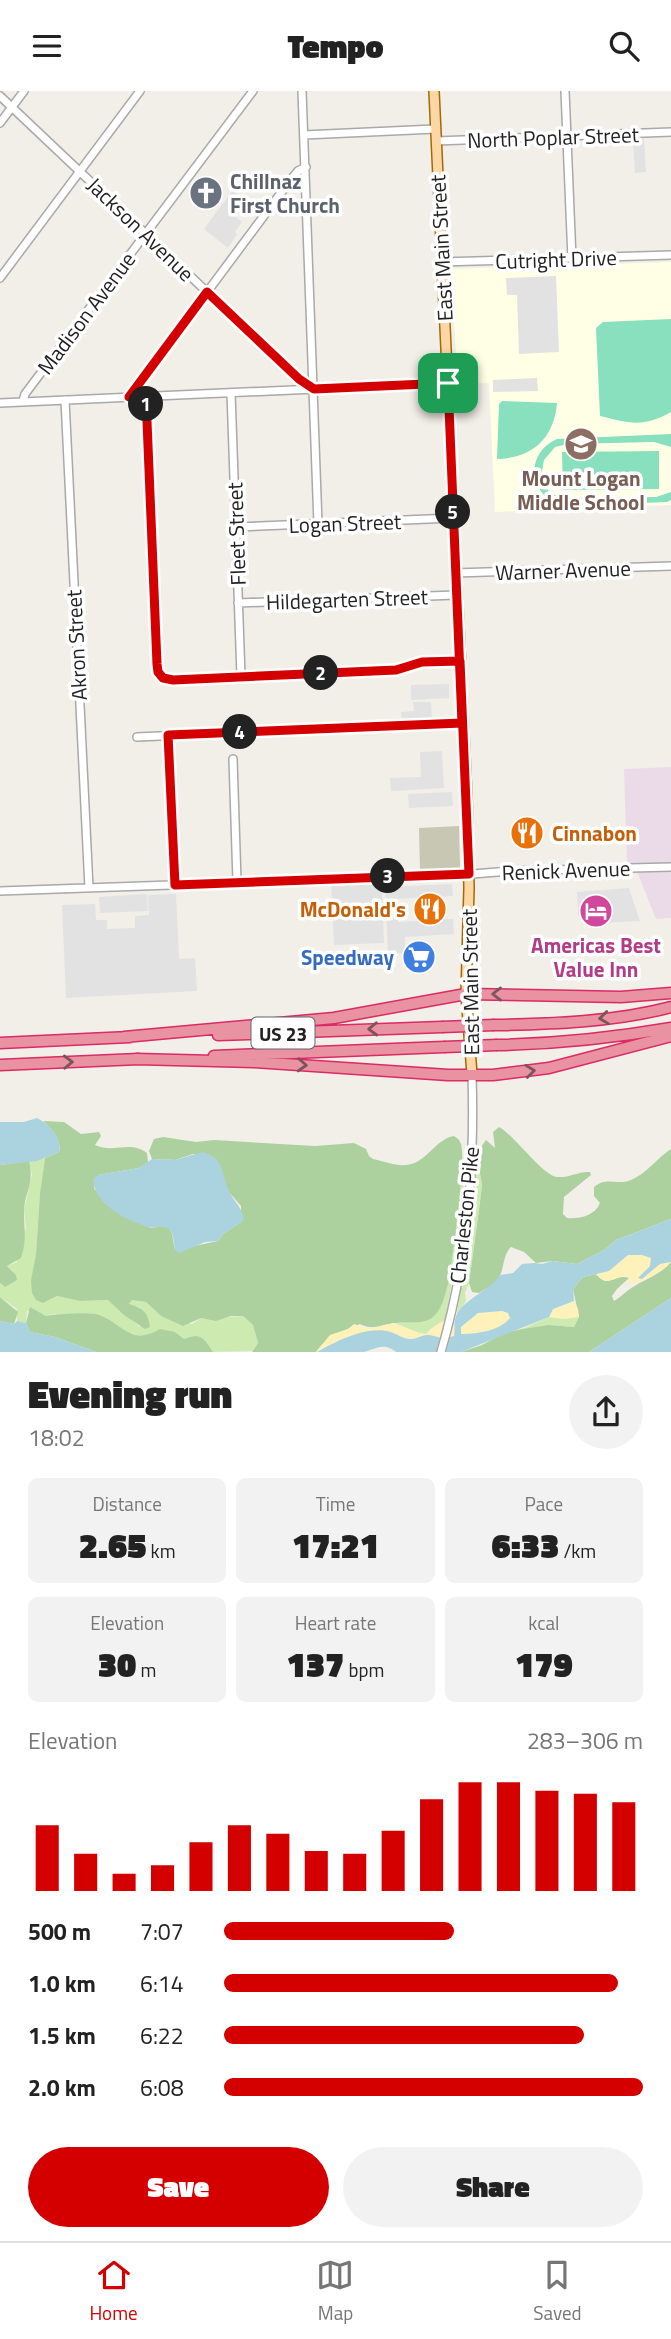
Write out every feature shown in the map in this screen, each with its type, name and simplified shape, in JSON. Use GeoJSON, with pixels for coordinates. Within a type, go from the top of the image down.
{"type":"FeatureCollection","features":[{"type":"Feature","properties":{"kind":"highway"},"geometry":{"type":"LineString","coordinates":[[124,1037],[334,1018],[466,994],[621,997],[671,993]]}},
{"type":"Feature","properties":{"kind":"highway","name":"US 23"},"geometry":{"type":"LineString","coordinates":[[0,1043],[547,1024],[610,1018],[671,1007]]}},
{"type":"Feature","properties":{"kind":"highway","name":"US 23"},"geometry":{"type":"LineString","coordinates":[[0,1065],[548,1045],[671,1028]]}},
{"type":"Feature","properties":{"kind":"highway"},"geometry":{"type":"LineString","coordinates":[[136,1059],[266,1063],[472,1075],[549,1068],[671,1037]]}},
{"type":"Feature","properties":{"kind":"main road","name":"East Main Street"},"geometry":{"type":"LineString","coordinates":[[434,91],[469,874],[466,994],[472,1075]]}},
{"type":"Feature","properties":{"kind":"street"},"geometry":{"type":"LineString","coordinates":[[0,123],[24,91]]}},
{"type":"Feature","properties":{"kind":"street"},"geometry":{"type":"LineString","coordinates":[[0,278],[140,91]]}},
{"type":"Feature","properties":{"kind":"street","name":"Madison Avenue"},"geometry":{"type":"LineString","coordinates":[[23,401],[25,394],[253,91]]}},
{"type":"Feature","properties":{"kind":"street"},"geometry":{"type":"LineString","coordinates":[[302,91],[318,524]]}},
{"type":"Feature","properties":{"kind":"street"},"geometry":{"type":"LineString","coordinates":[[565,91],[572,259]]}},
{"type":"Feature","properties":{"kind":"street","name":"Jackson Avenue"},"geometry":{"type":"LineString","coordinates":[[0,96],[299,379],[314,389]]}},
{"type":"Feature","properties":{"kind":"street"},"geometry":{"type":"LineString","coordinates":[[304,135],[435,129]]}},
{"type":"Feature","properties":{"kind":"street","name":"North Poplar Street"},"geometry":{"type":"LineString","coordinates":[[436,141],[671,132]]}},
{"type":"Feature","properties":{"kind":"street"},"geometry":{"type":"LineString","coordinates":[[129,397],[292,178],[306,167]]}},
{"type":"Feature","properties":{"kind":"street","name":"Cutright Drive"},"geometry":{"type":"LineString","coordinates":[[441,262],[671,255]]}},
{"type":"Feature","properties":{"kind":"street"},"geometry":{"type":"LineString","coordinates":[[0,403],[448,383]]}},
{"type":"Feature","properties":{"kind":"street","name":"Fleet Street"},"geometry":{"type":"LineString","coordinates":[[231,393],[241,676]]}},
{"type":"Feature","properties":{"kind":"street"},"geometry":{"type":"LineString","coordinates":[[146,397],[157,664],[158,672],[163,678],[173,680],[402,670],[422,662],[460,661]]}},
{"type":"Feature","properties":{"kind":"street","name":"Akron Street"},"geometry":{"type":"LineString","coordinates":[[65,400],[89,888]]}},
{"type":"Feature","properties":{"kind":"street","name":"Logan Street"},"geometry":{"type":"LineString","coordinates":[[236,527],[453,519]]}},
{"type":"Feature","properties":{"kind":"street","name":"Warner Avenue"},"geometry":{"type":"LineString","coordinates":[[455,573],[671,566]]}},
{"type":"Feature","properties":{"kind":"street","name":"Hildegarten Street"},"geometry":{"type":"LineString","coordinates":[[239,603],[456,595]]}},
{"type":"Feature","properties":{"kind":"street"},"geometry":{"type":"LineString","coordinates":[[137,737],[462,723]]}},
{"type":"Feature","properties":{"kind":"street"},"geometry":{"type":"LineString","coordinates":[[168,735],[175,885]]}},
{"type":"Feature","properties":{"kind":"street"},"geometry":{"type":"LineString","coordinates":[[233,759],[237,881]]}},
{"type":"Feature","properties":{"kind":"street","name":"Renick Avenue"},"geometry":{"type":"LineString","coordinates":[[0,891],[671,867]]}},
{"type":"Feature","properties":{"kind":"street","name":"Charleston Pike"},"geometry":{"type":"LineString","coordinates":[[441,1352],[461,1263],[470,1168],[472,1075]]}},
{"type":"Feature","properties":{"kind":"shaded area"},"geometry":{"type":"Polygon","coordinates":[[[633,139],[644,139],[646,172],[635,173],[633,139]]]}},
{"type":"Feature","properties":{"kind":"shaded area"},"geometry":{"type":"Polygon","coordinates":[[[233,190],[245,200],[233,215],[242,222],[228,248],[204,229],[233,190]]]}},
{"type":"Feature","properties":{"kind":"shaded area","name":"Mount Logan Middle School"},"geometry":{"type":"Polygon","coordinates":[[[671,262],[671,505],[495,512],[489,383],[458,384],[451,269],[671,262]]]}},
{"type":"Feature","properties":{"kind":"shaded area"},"geometry":{"type":"Polygon","coordinates":[[[556,276],[559,352],[519,354],[517,295],[507,295],[506,278],[556,276]]]}},
{"type":"Feature","properties":{"kind":"shaded area"},"geometry":{"type":"Polygon","coordinates":[[[537,378],[538,391],[493,392],[493,380],[537,378]]]}},
{"type":"Feature","properties":{"kind":"shaded area"},"geometry":{"type":"Polygon","coordinates":[[[449,684],[449,698],[411,700],[411,685],[449,684]]]}},
{"type":"Feature","properties":{"kind":"shaded area"},"geometry":{"type":"Polygon","coordinates":[[[413,702],[431,702],[432,720],[402,721],[401,712],[414,711],[413,702]]]}},
{"type":"Feature","properties":{"kind":"shaded area"},"geometry":{"type":"Polygon","coordinates":[[[442,751],[444,788],[391,791],[390,778],[421,777],[420,752],[442,751]]]}},
{"type":"Feature","properties":{"kind":"shaded area"},"geometry":{"type":"Polygon","coordinates":[[[671,767],[671,918],[656,919],[638,874],[627,864],[624,769],[671,767]]]}},
{"type":"Feature","properties":{"kind":"shaded area"},"geometry":{"type":"Polygon","coordinates":[[[452,792],[453,806],[409,808],[408,794],[452,792]]]}},
{"type":"Feature","properties":{"kind":"shaded area"},"geometry":{"type":"Polygon","coordinates":[[[459,826],[460,869],[420,871],[419,828],[459,826]]]}},
{"type":"Feature","properties":{"kind":"shaded area"},"geometry":{"type":"Polygon","coordinates":[[[382,881],[384,943],[334,945],[331,883],[382,881]]]}},
{"type":"Feature","properties":{"kind":"shaded area"},"geometry":{"type":"Polygon","coordinates":[[[452,884],[453,896],[397,899],[398,922],[453,919],[454,934],[405,937],[405,953],[388,954],[385,887],[452,884]]]}},
{"type":"Feature","properties":{"kind":"shaded area"},"geometry":{"type":"Polygon","coordinates":[[[629,888],[640,921],[604,923],[596,917],[578,916],[577,892],[629,888]]]}},
{"type":"Feature","properties":{"kind":"shaded area"},"geometry":{"type":"Polygon","coordinates":[[[147,894],[148,911],[100,913],[99,897],[147,894]]]}},
{"type":"Feature","properties":{"kind":"shaded area"},"geometry":{"type":"Polygon","coordinates":[[[176,894],[179,959],[195,958],[197,991],[66,998],[62,905],[95,904],[96,920],[107,920],[107,929],[135,928],[135,916],[149,915],[148,895],[176,894]]]}},
{"type":"Feature","properties":{"kind":"green space"},"geometry":{"type":"Polygon","coordinates":[[[671,319],[671,412],[636,423],[600,416],[596,328],[603,322],[671,319]]]}},
{"type":"Feature","properties":{"kind":"green space"},"geometry":{"type":"Polygon","coordinates":[[[502,401],[557,403],[551,426],[539,444],[521,455],[497,459],[499,404],[502,401]]]}},
{"type":"Feature","properties":{"kind":"green space"},"geometry":{"type":"Polygon","coordinates":[[[671,434],[671,447],[654,442],[568,444],[555,447],[544,460],[541,477],[549,492],[561,498],[656,497],[671,492],[671,500],[667,502],[564,506],[543,494],[537,485],[535,465],[539,455],[557,439],[671,434]]]}},
{"type":"Feature","properties":{"kind":"green space"},"geometry":{"type":"Polygon","coordinates":[[[659,451],[659,489],[563,490],[562,452],[659,451]]]}},
{"type":"Feature","properties":{"kind":"green space"},"geometry":{"type":"Polygon","coordinates":[[[43,1121],[64,1122],[81,1134],[99,1132],[101,1136],[95,1145],[109,1148],[128,1147],[147,1153],[148,1162],[139,1168],[98,1175],[94,1188],[105,1203],[123,1216],[151,1228],[169,1228],[175,1250],[218,1241],[223,1234],[241,1222],[241,1206],[228,1191],[218,1162],[193,1154],[175,1160],[152,1159],[149,1151],[154,1139],[163,1137],[196,1142],[214,1140],[315,1146],[354,1143],[366,1149],[373,1159],[402,1165],[413,1164],[441,1142],[454,1136],[461,1144],[460,1189],[450,1273],[440,1307],[432,1318],[422,1322],[374,1327],[360,1324],[331,1337],[316,1352],[252,1352],[258,1343],[253,1325],[243,1316],[231,1316],[216,1321],[201,1318],[183,1326],[161,1316],[146,1302],[132,1300],[129,1304],[141,1309],[148,1318],[150,1327],[145,1329],[108,1300],[80,1301],[57,1296],[43,1303],[36,1300],[32,1293],[31,1280],[45,1158],[59,1152],[60,1148],[56,1135],[43,1121]]]}},
{"type":"Feature","properties":{"kind":"green space"},"geometry":{"type":"Polygon","coordinates":[[[499,1127],[551,1175],[561,1177],[590,1172],[591,1175],[564,1197],[563,1214],[567,1218],[591,1214],[598,1207],[600,1203],[594,1196],[594,1187],[608,1182],[631,1180],[671,1149],[671,1219],[616,1240],[604,1250],[577,1264],[552,1261],[536,1263],[524,1252],[511,1247],[496,1281],[479,1293],[472,1292],[469,1283],[482,1185],[478,1162],[481,1147],[486,1140],[495,1148],[493,1132],[499,1127]]]}},
{"type":"Feature","properties":{"kind":"green space"},"geometry":{"type":"Polygon","coordinates":[[[462,1148],[464,1174],[480,1174],[482,1185],[466,1301],[462,1308],[426,1334],[419,1333],[394,1323],[421,1322],[460,1177],[462,1148]]]}},
{"type":"Feature","properties":{"kind":"green space"},"geometry":{"type":"Polygon","coordinates":[[[45,1158],[32,1280],[43,1303],[57,1296],[80,1301],[109,1300],[140,1327],[141,1308],[129,1304],[132,1300],[146,1302],[161,1316],[192,1324],[201,1318],[243,1316],[253,1325],[258,1343],[252,1351],[213,1352],[202,1338],[194,1336],[184,1339],[175,1332],[148,1336],[129,1334],[109,1320],[89,1313],[46,1316],[37,1311],[27,1311],[26,1323],[17,1321],[17,1309],[0,1297],[0,1283],[5,1287],[16,1275],[7,1266],[17,1262],[26,1227],[24,1210],[32,1175],[29,1161],[45,1158]]]}},
{"type":"Feature","properties":{"kind":"green space"},"geometry":{"type":"Polygon","coordinates":[[[29,1161],[31,1176],[24,1205],[24,1246],[21,1258],[7,1266],[17,1280],[5,1287],[0,1283],[0,1165],[29,1161]]]}},
{"type":"Feature","properties":{"kind":"green space"},"geometry":{"type":"Polygon","coordinates":[[[671,1261],[671,1298],[589,1352],[461,1352],[504,1333],[522,1329],[548,1325],[574,1327],[579,1317],[573,1289],[583,1277],[596,1274],[605,1281],[629,1278],[612,1296],[614,1301],[658,1273],[671,1261]]]}},
{"type":"Feature","properties":{"kind":"green space"},"geometry":{"type":"Polygon","coordinates":[[[0,1297],[18,1312],[14,1324],[0,1321],[0,1297]]]}},
{"type":"Feature","properties":{"kind":"green space"},"geometry":{"type":"Polygon","coordinates":[[[30,1307],[46,1316],[96,1314],[133,1334],[149,1334],[160,1329],[175,1332],[184,1339],[198,1336],[213,1352],[96,1352],[55,1337],[30,1332],[26,1323],[30,1307]]]}},
{"type":"Feature","properties":{"kind":"green space"},"geometry":{"type":"Polygon","coordinates":[[[549,1317],[579,1317],[574,1327],[548,1325],[522,1329],[549,1317]]]}},
{"type":"Feature","properties":{"kind":"sand"},"geometry":{"type":"Polygon","coordinates":[[[629,1255],[651,1258],[650,1266],[639,1278],[660,1264],[671,1262],[657,1274],[629,1284],[629,1278],[626,1276],[606,1281],[596,1274],[609,1271],[629,1255]]]}},
{"type":"Feature","properties":{"kind":"sand"},"geometry":{"type":"Polygon","coordinates":[[[574,1301],[579,1317],[549,1317],[553,1309],[574,1301]]]}},
{"type":"Feature","properties":{"kind":"sand"},"geometry":{"type":"Polygon","coordinates":[[[478,1313],[508,1313],[510,1319],[500,1326],[461,1334],[461,1327],[478,1313]]]}},
{"type":"Feature","properties":{"kind":"sand"},"geometry":{"type":"Polygon","coordinates":[[[455,1317],[454,1336],[440,1340],[427,1335],[411,1339],[391,1332],[344,1338],[316,1352],[330,1335],[354,1324],[369,1329],[394,1323],[426,1334],[439,1323],[455,1317]]]}},
{"type":"Feature","properties":{"kind":"water"},"geometry":{"type":"Polygon","coordinates":[[[37,1118],[54,1132],[59,1141],[59,1152],[37,1161],[0,1165],[0,1122],[24,1122],[37,1118]]]}},
{"type":"Feature","properties":{"kind":"water"},"geometry":{"type":"Polygon","coordinates":[[[203,1152],[218,1161],[228,1189],[244,1220],[223,1234],[218,1241],[205,1242],[179,1253],[175,1250],[169,1229],[148,1227],[121,1216],[105,1204],[95,1188],[93,1179],[98,1175],[139,1168],[152,1159],[175,1160],[203,1152]]]}},
{"type":"Feature","properties":{"kind":"water"},"geometry":{"type":"Polygon","coordinates":[[[671,1219],[671,1262],[660,1264],[642,1279],[638,1278],[650,1266],[651,1258],[628,1255],[609,1271],[583,1277],[573,1289],[574,1301],[553,1309],[549,1317],[461,1352],[396,1352],[383,1347],[364,1352],[317,1352],[362,1332],[382,1330],[411,1339],[427,1335],[442,1338],[454,1336],[455,1319],[462,1307],[500,1275],[513,1273],[522,1264],[552,1261],[577,1264],[604,1250],[616,1240],[671,1219]],[[478,1313],[461,1327],[461,1334],[494,1329],[510,1318],[508,1313],[478,1313]]]}},
{"type":"Feature","properties":{"kind":"water"},"geometry":{"type":"Polygon","coordinates":[[[671,1298],[671,1352],[589,1352],[671,1298]]]}},
{"type":"Feature","properties":{"kind":"water"},"geometry":{"type":"Polygon","coordinates":[[[0,1321],[26,1323],[30,1332],[55,1337],[96,1352],[0,1352],[0,1321]]]}},
{"type":"Feature","properties":{"kind":"pier"},"geometry":{"type":"Polygon","coordinates":[[[465,1167],[475,1169],[469,1241],[457,1312],[446,1352],[436,1352],[460,1241],[465,1167]]]}},
{"type":"Feature","properties":{"kind":"place","name":"Chillnaz First Church"},"geometry":{"type":"Point","coordinates":[206,193]}},
{"type":"Feature","properties":{"kind":"place","name":"Mount Logan Middle School"},"geometry":{"type":"Point","coordinates":[581,444]}},
{"type":"Feature","properties":{"kind":"place","name":"Cinnabon"},"geometry":{"type":"Point","coordinates":[527,833]}},
{"type":"Feature","properties":{"kind":"place","name":"McDonald's"},"geometry":{"type":"Point","coordinates":[430,909]}},
{"type":"Feature","properties":{"kind":"place","name":"Americas Best Value Inn"},"geometry":{"type":"Point","coordinates":[596,911]}},
{"type":"Feature","properties":{"kind":"place","name":"Speedway"},"geometry":{"type":"Point","coordinates":[419,957]}},
{"type":"Feature","properties":{"kind":"route"},"geometry":{"type":"LineString","coordinates":[[448,383],[314,389],[299,379],[207,292],[129,397],[146,397],[157,664],[158,672],[163,678],[173,680],[396,670],[422,662],[460,661],[469,874],[175,885],[168,735],[462,723],[460,661],[456,595],[448,383]]}}]}
